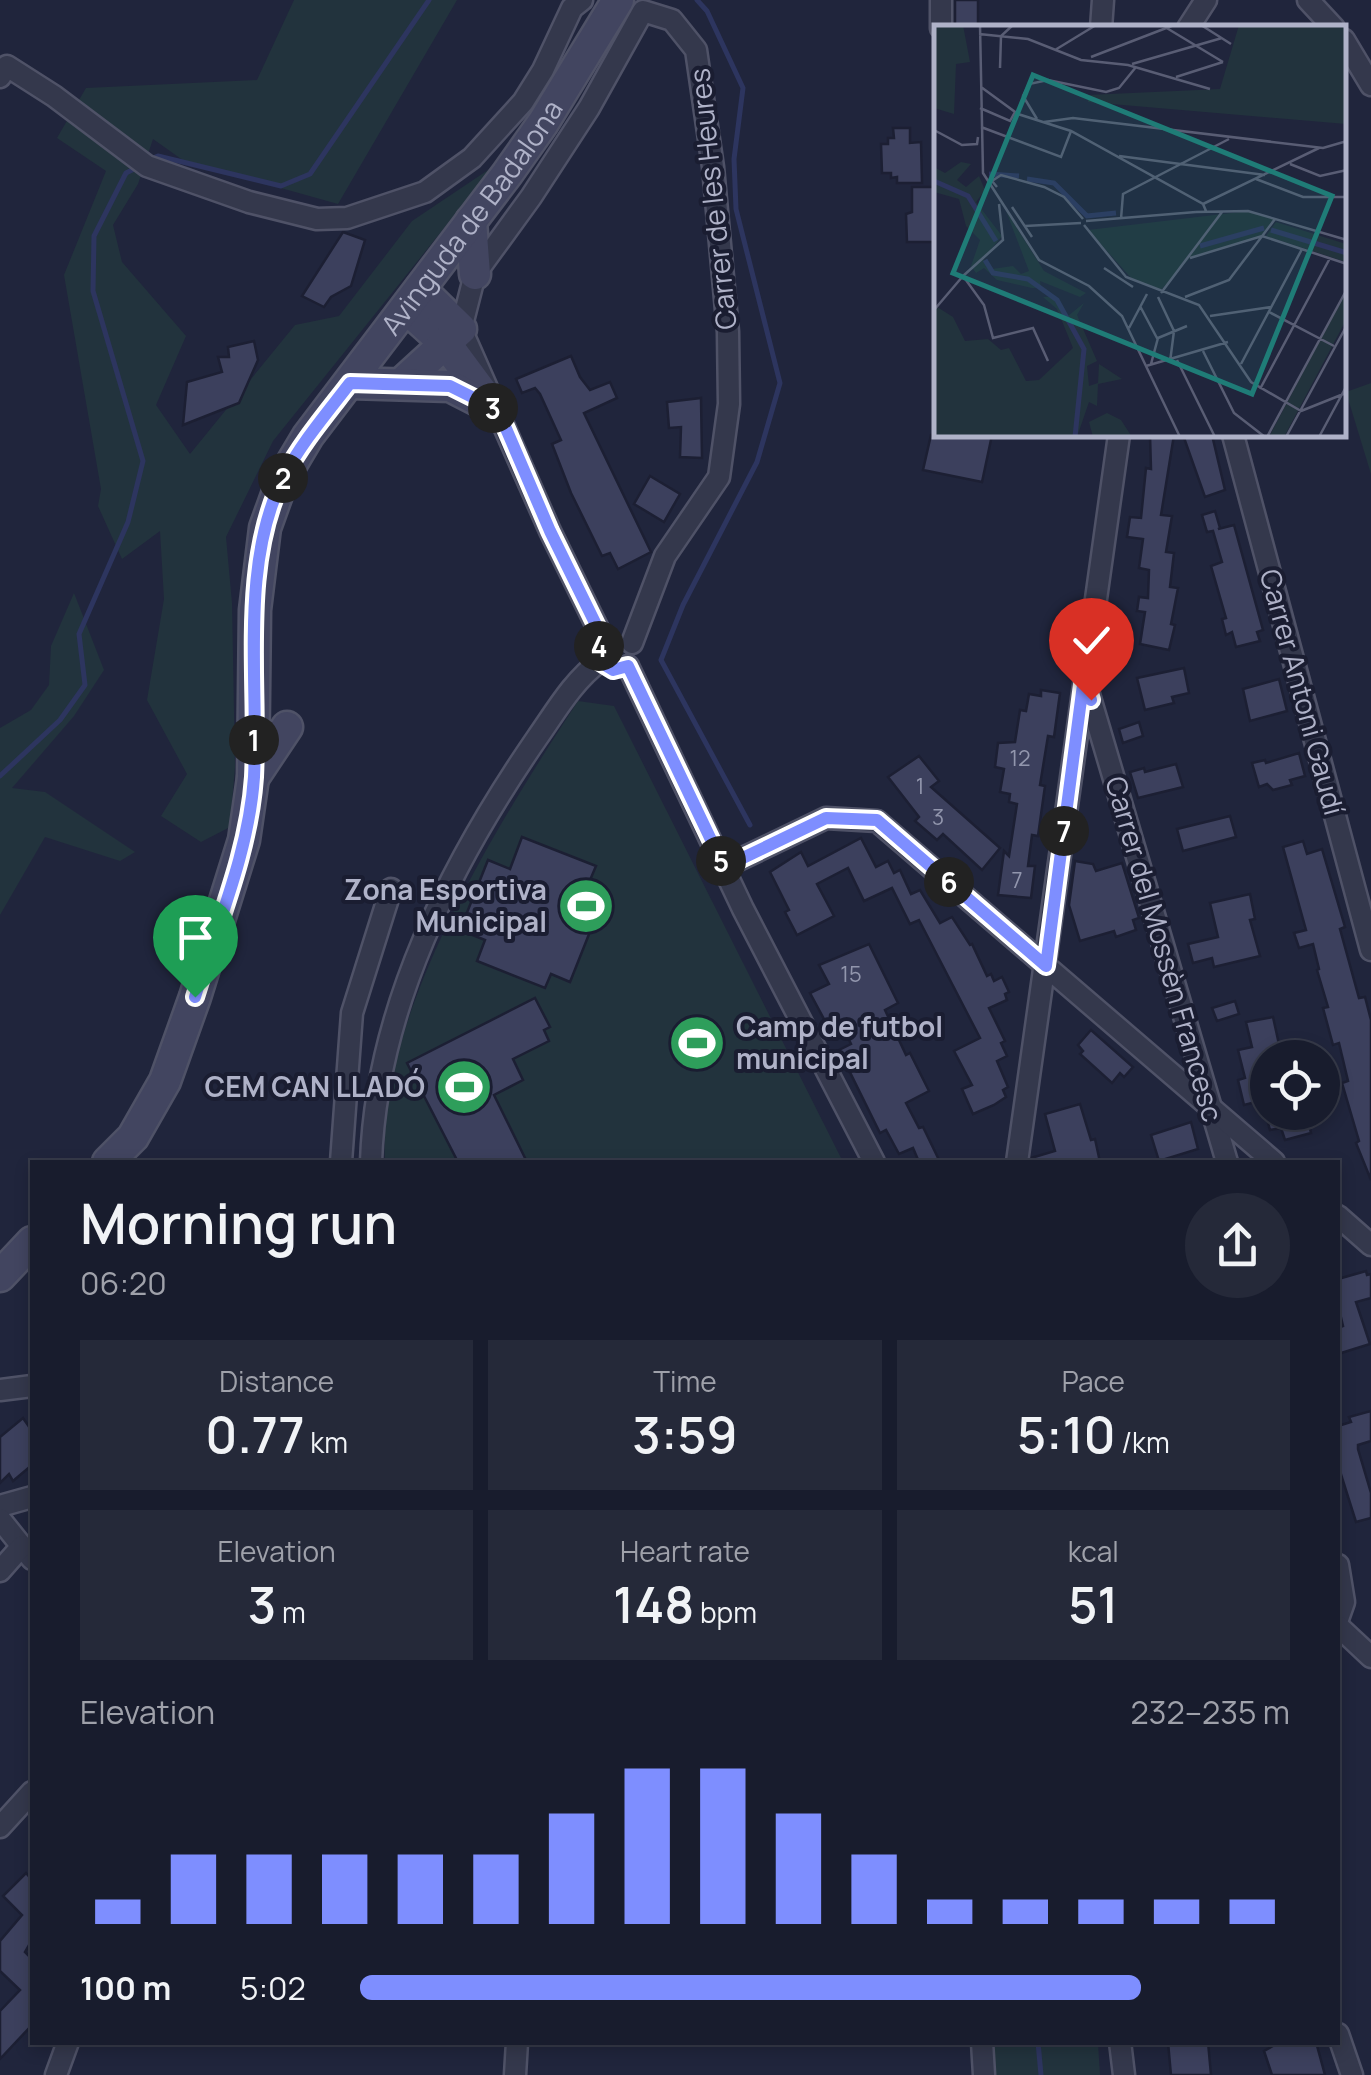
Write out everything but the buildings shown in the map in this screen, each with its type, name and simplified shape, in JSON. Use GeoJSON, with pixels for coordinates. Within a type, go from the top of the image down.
{"type":"FeatureCollection","features":[{"type":"Feature","properties":{"kind":"street"},"geometry":{"type":"LineString","coordinates":[[2,68],[54,96],[141,161],[226,195],[317,218],[347,218],[408,199],[440,183],[472,158],[502,129],[543,70],[572,8],[582,0]]}},
{"type":"Feature","properties":{"kind":"street"},"geometry":{"type":"LineString","coordinates":[[941,0],[942,25]]}},
{"type":"Feature","properties":{"kind":"street"},"geometry":{"type":"LineString","coordinates":[[1101,25],[1103,0]]}},
{"type":"Feature","properties":{"kind":"street"},"geometry":{"type":"LineString","coordinates":[[1190,25],[1206,0]]}},
{"type":"Feature","properties":{"kind":"street"},"geometry":{"type":"LineString","coordinates":[[1308,0],[1331,25]]}},
{"type":"Feature","properties":{"kind":"street","name":"Avinguda de Badalona"},"geometry":{"type":"LineString","coordinates":[[110,1160],[134,1137],[165,1080],[244,840],[254,778],[254,622],[265,528],[292,464],[542,123],[611,2]]}},
{"type":"Feature","properties":{"kind":"street","name":"Carrer de les Heures"},"geometry":{"type":"LineString","coordinates":[[454,337],[475,274],[589,108],[643,10],[672,20],[696,50],[698,61],[713,167],[728,332],[729,404],[720,477],[665,556],[632,644]]}},
{"type":"Feature","properties":{"kind":"street"},"geometry":{"type":"LineString","coordinates":[[1346,43],[1371,85]]}},
{"type":"Feature","properties":{"kind":"street"},"geometry":{"type":"LineString","coordinates":[[472,221],[475,274]]}},
{"type":"Feature","properties":{"kind":"street"},"geometry":{"type":"LineString","coordinates":[[413,298],[454,337],[471,381],[498,410],[550,531],[603,639]]}},
{"type":"Feature","properties":{"kind":"street"},"geometry":{"type":"LineString","coordinates":[[404,382],[454,337]]}},
{"type":"Feature","properties":{"kind":"street"},"geometry":{"type":"LineString","coordinates":[[350,383],[450,386],[498,410]]}},
{"type":"Feature","properties":{"kind":"street"},"geometry":{"type":"LineString","coordinates":[[1017,1160],[1118,438]]}},
{"type":"Feature","properties":{"kind":"street","name":"Carrer Antoni Gaudí"},"geometry":{"type":"LineString","coordinates":[[1234,438],[1371,950]]}},
{"type":"Feature","properties":{"kind":"street"},"geometry":{"type":"LineString","coordinates":[[618,634],[632,644],[634,656],[628,666],[613,670],[600,662],[598,650],[603,639],[618,634]]}},
{"type":"Feature","properties":{"kind":"street"},"geometry":{"type":"LineString","coordinates":[[371,1160],[372,1114],[388,1040],[433,916],[508,780],[582,674],[600,662]]}},
{"type":"Feature","properties":{"kind":"street"},"geometry":{"type":"LineString","coordinates":[[628,666],[724,867],[873,1160]]}},
{"type":"Feature","properties":{"kind":"street","name":"Carrer del Mossèn Francesc"},"geometry":{"type":"LineString","coordinates":[[1084,677],[1226,1160]]}},
{"type":"Feature","properties":{"kind":"street"},"geometry":{"type":"LineString","coordinates":[[254,778],[287,727]]}},
{"type":"Feature","properties":{"kind":"street"},"geometry":{"type":"LineString","coordinates":[[724,867],[826,818],[877,820],[1272,1160]]}},
{"type":"Feature","properties":{"kind":"street"},"geometry":{"type":"LineString","coordinates":[[341,1160],[352,1014],[391,889]]}},
{"type":"Feature","properties":{"kind":"street"},"geometry":{"type":"LineString","coordinates":[[1340,1218],[1371,1245]]}},
{"type":"Feature","properties":{"kind":"street"},"geometry":{"type":"LineString","coordinates":[[0,1276],[30,1244]]}},
{"type":"Feature","properties":{"kind":"street"},"geometry":{"type":"LineString","coordinates":[[0,1390],[30,1386]]}},
{"type":"Feature","properties":{"kind":"street"},"geometry":{"type":"LineString","coordinates":[[0,1506],[30,1498]]}},
{"type":"Feature","properties":{"kind":"street"},"geometry":{"type":"LineString","coordinates":[[0,1518],[27,1552],[0,1572]]}},
{"type":"Feature","properties":{"kind":"street"},"geometry":{"type":"LineString","coordinates":[[1340,1577],[1344,1602],[1340,1615]]}},
{"type":"Feature","properties":{"kind":"street"},"geometry":{"type":"LineString","coordinates":[[1340,1624],[1371,1657]]}},
{"type":"Feature","properties":{"kind":"street"},"geometry":{"type":"LineString","coordinates":[[0,1827],[30,1794]]}},
{"type":"Feature","properties":{"kind":"street"},"geometry":{"type":"LineString","coordinates":[[1340,2040],[1352,2075]]}},
{"type":"Feature","properties":{"kind":"street"},"geometry":{"type":"LineString","coordinates":[[56,2075],[67,2045]]}},
{"type":"Feature","properties":{"kind":"street"},"geometry":{"type":"LineString","coordinates":[[515,2075],[517,2045]]}},
{"type":"Feature","properties":{"kind":"street"},"geometry":{"type":"LineString","coordinates":[[982,2045],[984,2075]]}},
{"type":"Feature","properties":{"kind":"street"},"geometry":{"type":"LineString","coordinates":[[1120,2045],[1124,2075]]}},
{"type":"Feature","properties":{"kind":"shaded area"},"geometry":{"type":"Polygon","coordinates":[[[294,0],[457,0],[338,204],[184,161],[153,139],[138,184],[113,225],[122,262],[186,336],[156,405],[190,454],[295,325],[339,316],[412,221],[494,166],[273,441],[226,537],[232,603],[235,767],[230,827],[201,842],[161,816],[187,774],[147,700],[164,599],[160,531],[122,559],[98,506],[101,489],[64,275],[106,171],[57,138],[86,88],[257,80],[294,0]]]}},
{"type":"Feature","properties":{"kind":"shaded area"},"geometry":{"type":"Polygon","coordinates":[[[1371,383],[1371,474],[1346,392],[1371,383]]]}},
{"type":"Feature","properties":{"kind":"shaded area"},"geometry":{"type":"Polygon","coordinates":[[[74,593],[104,670],[74,716],[12,788],[45,792],[135,852],[120,861],[45,837],[0,915],[0,728],[31,710],[49,685],[51,646],[74,593]]]}},
{"type":"Feature","properties":{"kind":"shaded area","name":"Zona Esportiva Municipal"},"geometry":{"type":"Polygon","coordinates":[[[578,701],[614,706],[842,1160],[385,1160],[388,1105],[400,1045],[422,983],[449,921],[514,803],[578,701]]]}},
{"type":"Feature","properties":{"kind":"shaded area"},"geometry":{"type":"Polygon","coordinates":[[[991,2045],[1098,2045],[1100,2075],[993,2075],[991,2045]]]}},
{"type":"Feature","properties":{"kind":"waterway"},"geometry":{"type":"LineString","coordinates":[[151,159],[158,156],[281,186],[310,174],[429,0]]}},
{"type":"Feature","properties":{"kind":"waterway"},"geometry":{"type":"LineString","coordinates":[[697,0],[707,11],[743,88],[734,159],[736,209],[780,383],[757,462],[683,605],[661,660],[750,825]]}},
{"type":"Feature","properties":{"kind":"waterway"},"geometry":{"type":"LineString","coordinates":[[0,776],[60,720],[85,685],[79,634],[128,522],[143,461],[93,291],[94,236],[126,173],[138,167]]}},
{"type":"Feature","properties":{"kind":"waterway"},"geometry":{"type":"LineString","coordinates":[[1038,2045],[1041,2075]]}},
{"type":"Feature","properties":{"kind":"place","name":"Zona Esportiva Municipal"},"geometry":{"type":"Point","coordinates":[586,906]}},
{"type":"Feature","properties":{"kind":"place","name":"Camp de futbol municipal"},"geometry":{"type":"Point","coordinates":[697,1043]}},
{"type":"Feature","properties":{"kind":"place","name":"CEM CAN LLADÓ"},"geometry":{"type":"Point","coordinates":[464,1087]}},
{"type":"Feature","properties":{"kind":"route"},"geometry":{"type":"LineString","coordinates":[[195,997],[244,840],[254,778],[255,610],[265,528],[283,478],[308,436],[350,383],[450,386],[498,410],[550,531],[603,639],[598,650],[600,662],[613,670],[628,666],[724,867],[826,818],[877,820],[1046,966],[1084,677],[1091,700]]}}]}
